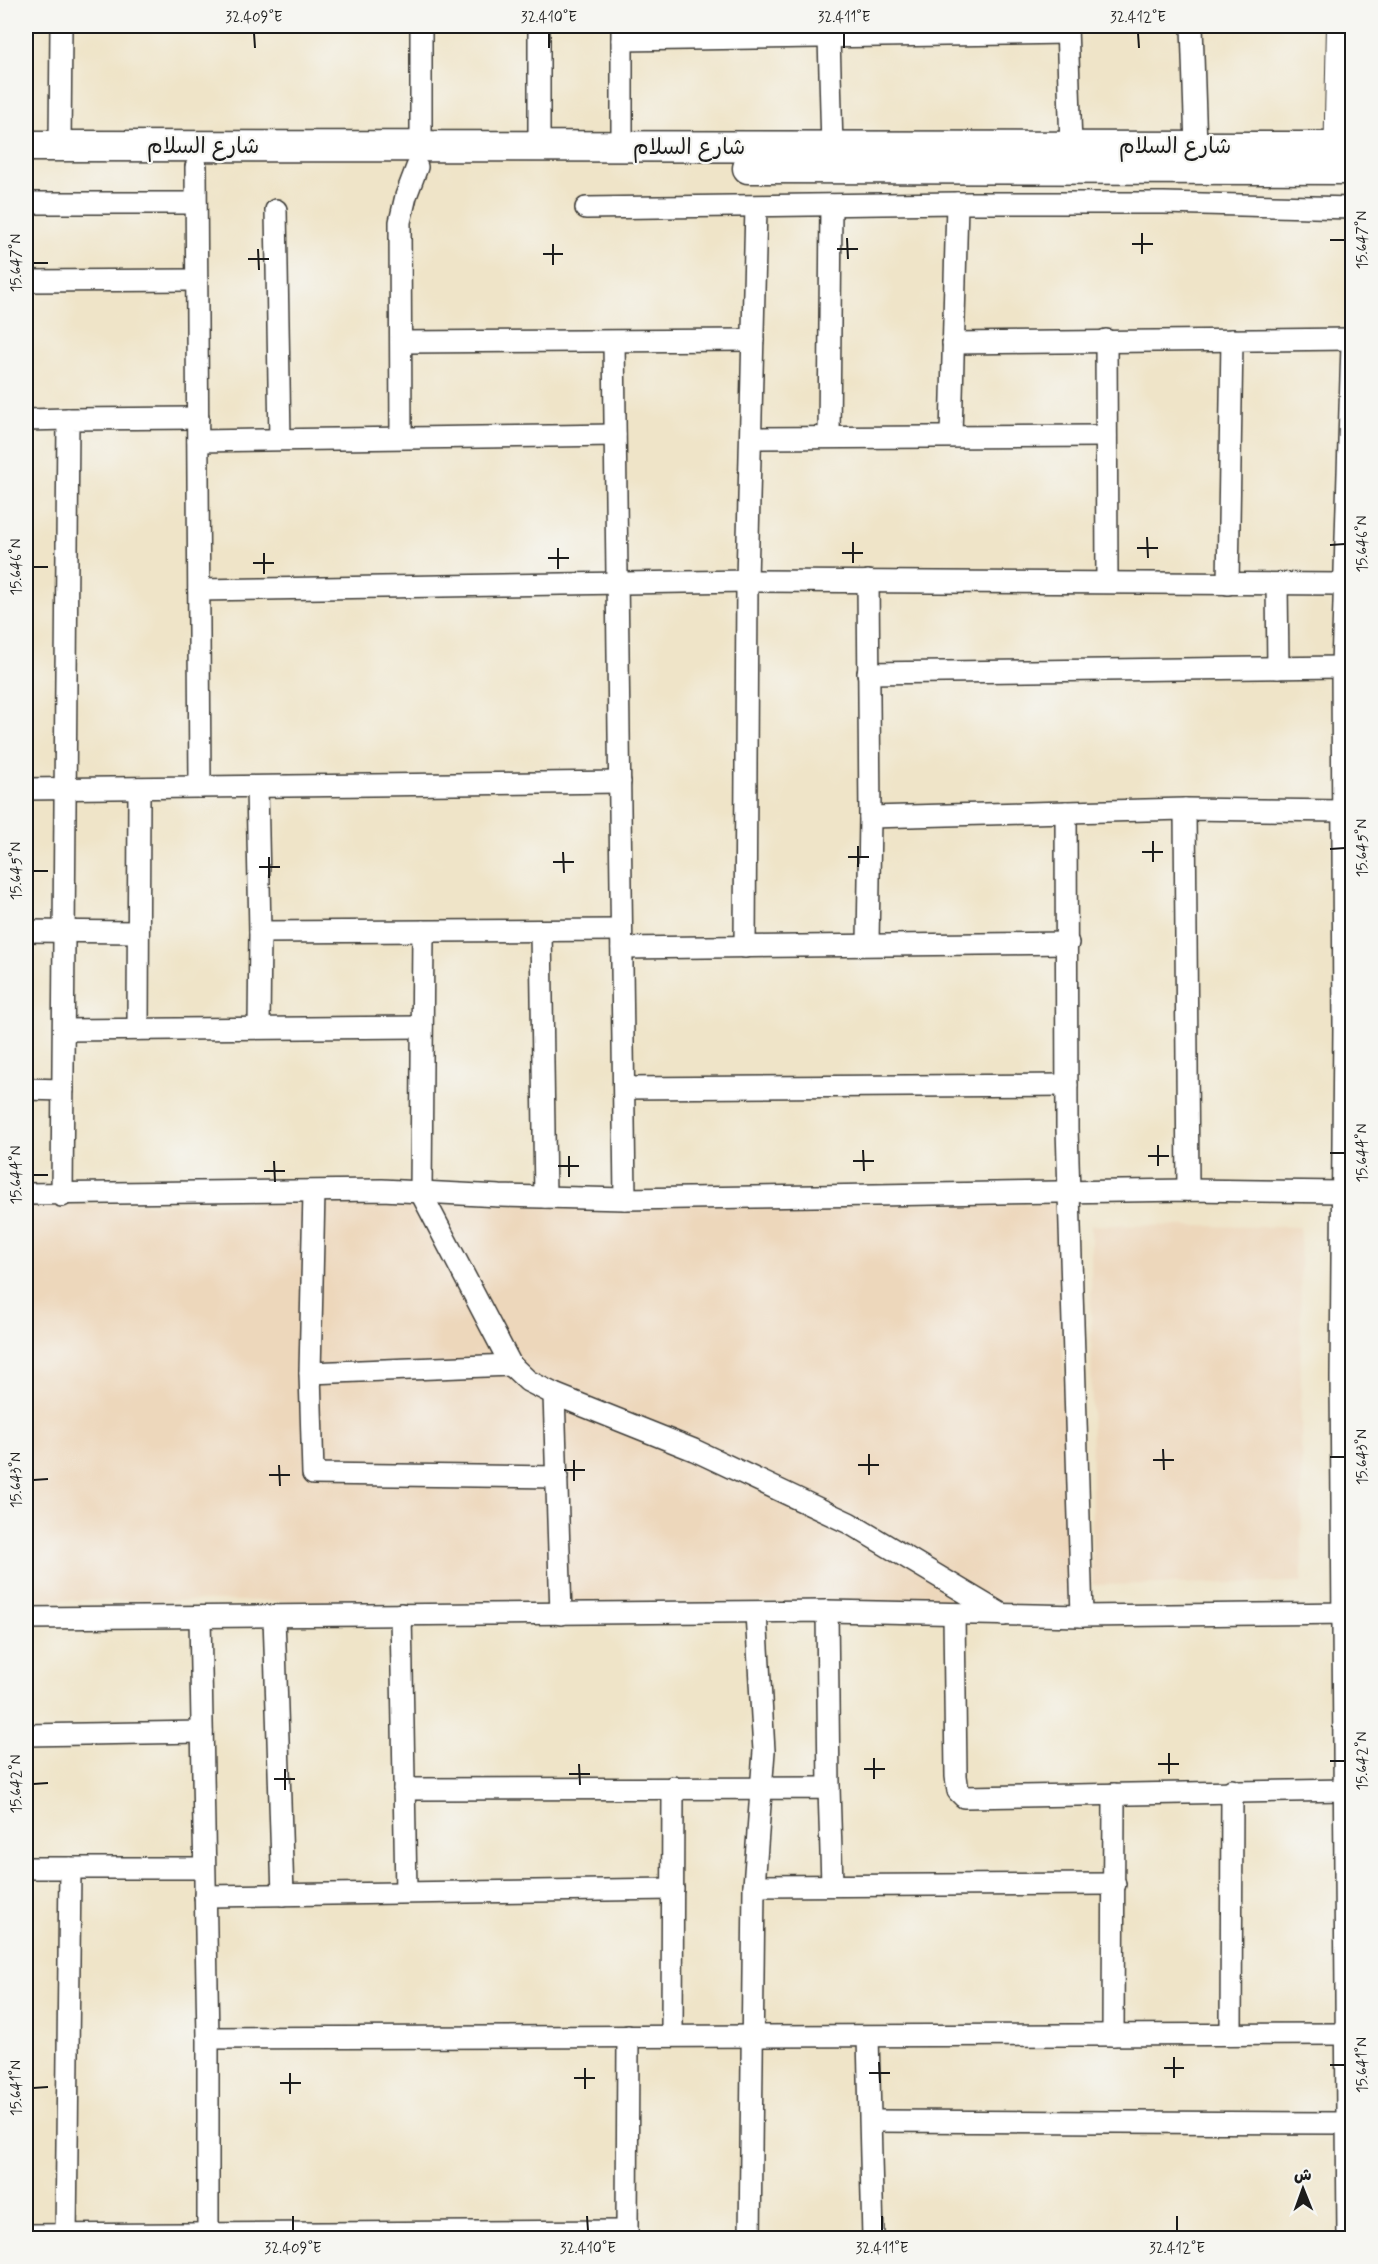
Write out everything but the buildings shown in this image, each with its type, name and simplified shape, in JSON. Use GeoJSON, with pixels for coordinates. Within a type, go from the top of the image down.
{"type":"FeatureCollection","features":[{"type":"Feature","properties":{"kind":"main road","name":"شارع السلام"},"geometry":{"type":"LineString","coordinates":[[26,146],[419,157],[1345,158]]}},
{"type":"Feature","properties":{"kind":"main road","name":"شارع السلام"},"geometry":{"type":"LineString","coordinates":[[26,167],[196,167],[419,157],[539,146],[622,148],[1196,147],[1345,158]]}},
{"type":"Feature","properties":{"kind":"street"},"geometry":{"type":"LineString","coordinates":[[60,146],[61,26]]}},
{"type":"Feature","properties":{"kind":"street"},"geometry":{"type":"LineString","coordinates":[[402,437],[400,222],[419,157],[421,26]]}},
{"type":"Feature","properties":{"kind":"street"},"geometry":{"type":"LineString","coordinates":[[539,26],[539,146]]}},
{"type":"Feature","properties":{"kind":"street"},"geometry":{"type":"LineString","coordinates":[[1192,26],[1196,147]]}},
{"type":"Feature","properties":{"kind":"street"},"geometry":{"type":"LineString","coordinates":[[1340,26],[1345,158]]}},
{"type":"Feature","properties":{"kind":"street"},"geometry":{"type":"LineString","coordinates":[[622,148],[622,33],[829,37],[1067,29],[1071,146]]}},
{"type":"Feature","properties":{"kind":"street"},"geometry":{"type":"LineString","coordinates":[[829,37],[832,147]]}},
{"type":"Feature","properties":{"kind":"street"},"geometry":{"type":"LineString","coordinates":[[196,167],[200,787]]}},
{"type":"Feature","properties":{"kind":"street"},"geometry":{"type":"LineString","coordinates":[[26,203],[196,202]]}},
{"type":"Feature","properties":{"kind":"street"},"geometry":{"type":"LineString","coordinates":[[951,436],[957,203]]}},
{"type":"Feature","properties":{"kind":"street"},"geometry":{"type":"LineString","coordinates":[[586,208],[831,204],[1164,203],[1353,208]]}},
{"type":"Feature","properties":{"kind":"street"},"geometry":{"type":"LineString","coordinates":[[829,436],[831,204]]}},
{"type":"Feature","properties":{"kind":"street"},"geometry":{"type":"LineString","coordinates":[[746,947],[747,581],[756,207]]}},
{"type":"Feature","properties":{"kind":"street"},"geometry":{"type":"LineString","coordinates":[[276,210],[280,439]]}},
{"type":"Feature","properties":{"kind":"street"},"geometry":{"type":"LineString","coordinates":[[26,281],[197,280]]}},
{"type":"Feature","properties":{"kind":"street"},"geometry":{"type":"LineString","coordinates":[[953,343],[1353,339]]}},
{"type":"Feature","properties":{"kind":"street"},"geometry":{"type":"LineString","coordinates":[[401,342],[753,340]]}},
{"type":"Feature","properties":{"kind":"street"},"geometry":{"type":"LineString","coordinates":[[1106,340],[1107,582]]}},
{"type":"Feature","properties":{"kind":"street"},"geometry":{"type":"LineString","coordinates":[[1228,584],[1232,340]]}},
{"type":"Feature","properties":{"kind":"street"},"geometry":{"type":"LineString","coordinates":[[614,342],[625,1199]]}},
{"type":"Feature","properties":{"kind":"street"},"geometry":{"type":"LineString","coordinates":[[1349,2238],[1348,2034],[1350,2013],[1346,1790],[1347,1378],[1342,1191],[1348,1026],[1342,811],[1348,752],[1342,667],[1348,613],[1344,584],[1353,345]]}},
{"type":"Feature","properties":{"kind":"street"},"geometry":{"type":"LineString","coordinates":[[26,420],[198,418]]}},
{"type":"Feature","properties":{"kind":"street"},"geometry":{"type":"LineString","coordinates":[[62,1196],[68,419]]}},
{"type":"Feature","properties":{"kind":"street"},"geometry":{"type":"LineString","coordinates":[[198,441],[615,435]]}},
{"type":"Feature","properties":{"kind":"street"},"geometry":{"type":"LineString","coordinates":[[752,438],[1106,436]]}},
{"type":"Feature","properties":{"kind":"street"},"geometry":{"type":"LineString","coordinates":[[199,590],[747,581],[1344,584]]}},
{"type":"Feature","properties":{"kind":"street"},"geometry":{"type":"LineString","coordinates":[[867,581],[870,817],[868,944]]}},
{"type":"Feature","properties":{"kind":"street"},"geometry":{"type":"LineString","coordinates":[[1277,584],[1278,668]]}},
{"type":"Feature","properties":{"kind":"street"},"geometry":{"type":"LineString","coordinates":[[868,673],[1342,667]]}},
{"type":"Feature","properties":{"kind":"street"},"geometry":{"type":"LineString","coordinates":[[26,789],[620,782]]}},
{"type":"Feature","properties":{"kind":"street"},"geometry":{"type":"LineString","coordinates":[[257,787],[259,1027]]}},
{"type":"Feature","properties":{"kind":"street"},"geometry":{"type":"LineString","coordinates":[[138,1029],[139,788]]}},
{"type":"Feature","properties":{"kind":"street"},"geometry":{"type":"LineString","coordinates":[[870,817],[1185,809],[1342,811]]}},
{"type":"Feature","properties":{"kind":"street"},"geometry":{"type":"LineString","coordinates":[[1185,809],[1188,1190]]}},
{"type":"Feature","properties":{"kind":"street"},"geometry":{"type":"LineString","coordinates":[[1066,812],[1067,1085],[1082,1616]]}},
{"type":"Feature","properties":{"kind":"street"},"geometry":{"type":"LineString","coordinates":[[26,931],[138,932]]}},
{"type":"Feature","properties":{"kind":"street"},"geometry":{"type":"LineString","coordinates":[[260,932],[541,931],[746,947],[1068,943]]}},
{"type":"Feature","properties":{"kind":"street"},"geometry":{"type":"LineString","coordinates":[[541,931],[545,1197]]}},
{"type":"Feature","properties":{"kind":"street"},"geometry":{"type":"LineString","coordinates":[[423,932],[421,1193],[511,1365],[528,1381],[554,1394],[783,1490],[894,1548],[1004,1615]]}},
{"type":"Feature","properties":{"kind":"street"},"geometry":{"type":"LineString","coordinates":[[64,1030],[422,1027]]}},
{"type":"Feature","properties":{"kind":"street"},"geometry":{"type":"LineString","coordinates":[[624,1089],[1067,1085]]}},
{"type":"Feature","properties":{"kind":"street"},"geometry":{"type":"LineString","coordinates":[[26,1089],[63,1090]]}},
{"type":"Feature","properties":{"kind":"street"},"geometry":{"type":"LineString","coordinates":[[26,1194],[62,1196],[382,1190],[625,1199],[1070,1194],[1188,1190],[1342,1191]]}},
{"type":"Feature","properties":{"kind":"street"},"geometry":{"type":"LineString","coordinates":[[314,1191],[310,1372],[312,1470],[317,1476],[557,1477]]}},
{"type":"Feature","properties":{"kind":"street"},"geometry":{"type":"LineString","coordinates":[[310,1372],[511,1365]]}},
{"type":"Feature","properties":{"kind":"street"},"geometry":{"type":"LineString","coordinates":[[554,1394],[561,1614]]}},
{"type":"Feature","properties":{"kind":"street"},"geometry":{"type":"LineString","coordinates":[[26,1618],[827,1611],[1082,1616],[1348,1613]]}},
{"type":"Feature","properties":{"kind":"street"},"geometry":{"type":"LineString","coordinates":[[827,1611],[832,1884]]}},
{"type":"Feature","properties":{"kind":"street"},"geometry":{"type":"LineString","coordinates":[[750,2238],[754,1886],[758,1818],[764,1786],[756,1612]]}},
{"type":"Feature","properties":{"kind":"street"},"geometry":{"type":"LineString","coordinates":[[401,1614],[406,1892]]}},
{"type":"Feature","properties":{"kind":"street"},"geometry":{"type":"LineString","coordinates":[[954,1614],[956,1776],[960,1795],[964,1797],[1232,1790],[1346,1790]]}},
{"type":"Feature","properties":{"kind":"street"},"geometry":{"type":"LineString","coordinates":[[274,1616],[283,1894]]}},
{"type":"Feature","properties":{"kind":"street"},"geometry":{"type":"LineString","coordinates":[[200,1617],[208,2038],[208,2234]]}},
{"type":"Feature","properties":{"kind":"street"},"geometry":{"type":"LineString","coordinates":[[26,1735],[202,1732]]}},
{"type":"Feature","properties":{"kind":"street"},"geometry":{"type":"LineString","coordinates":[[404,1789],[764,1786],[829,1788]]}},
{"type":"Feature","properties":{"kind":"street"},"geometry":{"type":"LineString","coordinates":[[672,2035],[674,1787]]}},
{"type":"Feature","properties":{"kind":"street"},"geometry":{"type":"LineString","coordinates":[[1232,1790],[1232,2034]]}},
{"type":"Feature","properties":{"kind":"street"},"geometry":{"type":"LineString","coordinates":[[1113,2034],[1114,1794]]}},
{"type":"Feature","properties":{"kind":"street"},"geometry":{"type":"LineString","coordinates":[[26,1868],[204,1868]]}},
{"type":"Feature","properties":{"kind":"street"},"geometry":{"type":"LineString","coordinates":[[66,2237],[70,1868]]}},
{"type":"Feature","properties":{"kind":"street"},"geometry":{"type":"LineString","coordinates":[[754,1886],[1114,1884]]}},
{"type":"Feature","properties":{"kind":"street"},"geometry":{"type":"LineString","coordinates":[[205,1896],[673,1889]]}},
{"type":"Feature","properties":{"kind":"street"},"geometry":{"type":"LineString","coordinates":[[208,2038],[1348,2034]]}},
{"type":"Feature","properties":{"kind":"street"},"geometry":{"type":"LineString","coordinates":[[26,2235],[66,2237],[208,2234],[257,2237],[627,2235],[628,2036]]}},
{"type":"Feature","properties":{"kind":"street"},"geometry":{"type":"LineString","coordinates":[[868,2037],[873,2238]]}},
{"type":"Feature","properties":{"kind":"street"},"geometry":{"type":"LineString","coordinates":[[871,2121],[1348,2123]]}},
{"type":"Feature","properties":{"kind":"shaded area"},"geometry":{"type":"Polygon","coordinates":[[[26,1204],[1057,1204],[1073,1604],[26,1600],[26,1204]]]}},
{"type":"Feature","properties":{"kind":"shaded area"},"geometry":{"type":"Polygon","coordinates":[[[1091,1225],[1300,1227],[1302,1582],[1092,1585],[1091,1225]]]}}]}
